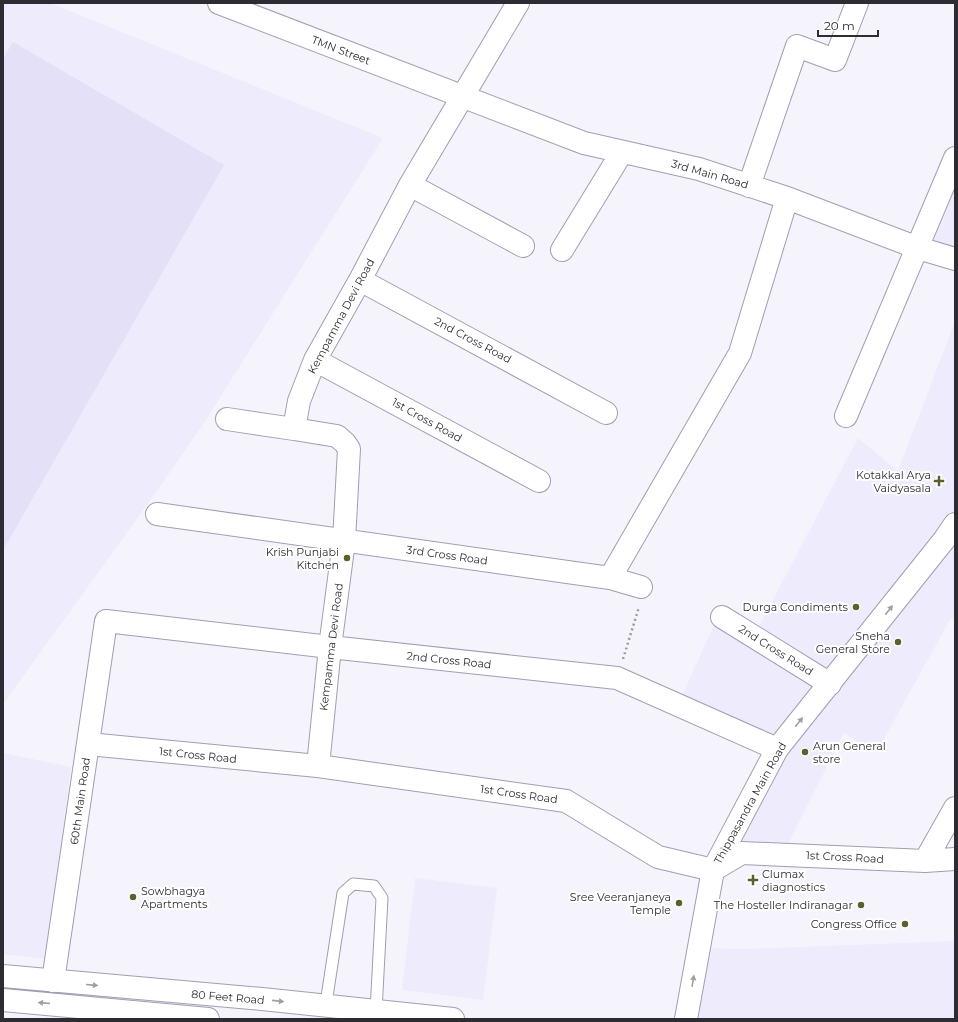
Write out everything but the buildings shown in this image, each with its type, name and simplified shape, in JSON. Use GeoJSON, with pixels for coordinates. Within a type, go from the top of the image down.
{"type":"FeatureCollection","features":[{"type":"Feature","properties":{"kind":"street","name":"TMN Street"},"geometry":{"type":"LineString","coordinates":[[219,3],[462,97]]}},
{"type":"Feature","properties":{"kind":"street","name":"Kempamma Devi Road"},"geometry":{"type":"LineString","coordinates":[[318,766],[330,647],[344,541],[349,449],[337,436],[294,429],[299,401],[315,360],[360,280],[410,185],[518,3]]}},
{"type":"Feature","properties":{"kind":"street"},"geometry":{"type":"LineString","coordinates":[[749,186],[797,46],[835,60],[857,3]]}},
{"type":"Feature","properties":{"kind":"street","name":"3rd Main Road"},"geometry":{"type":"LineString","coordinates":[[462,97],[584,143],[699,169],[787,198],[918,248],[955,259]]}},
{"type":"Feature","properties":{"kind":"street"},"geometry":{"type":"LineString","coordinates":[[562,250],[622,152]]}},
{"type":"Feature","properties":{"kind":"street"},"geometry":{"type":"LineString","coordinates":[[846,416],[955,158]]}},
{"type":"Feature","properties":{"kind":"street"},"geometry":{"type":"LineString","coordinates":[[410,185],[523,246]]}},
{"type":"Feature","properties":{"kind":"street"},"geometry":{"type":"LineString","coordinates":[[610,578],[740,353],[787,198]]}},
{"type":"Feature","properties":{"kind":"street","name":"2nd Cross Road"},"geometry":{"type":"LineString","coordinates":[[360,280],[606,413]]}},
{"type":"Feature","properties":{"kind":"street","name":"1st Cross Road"},"geometry":{"type":"LineString","coordinates":[[315,360],[539,481]]}},
{"type":"Feature","properties":{"kind":"street"},"geometry":{"type":"LineString","coordinates":[[227,419],[294,429]]}},
{"type":"Feature","properties":{"kind":"street","name":"3rd Cross Road"},"geometry":{"type":"LineString","coordinates":[[158,514],[610,578],[641,588]]}},
{"type":"Feature","properties":{"kind":"street","name":"Thippasandra Main Road"},"geometry":{"type":"LineString","coordinates":[[686,1019],[713,870],[778,749],[944,540],[955,524]]}},
{"type":"Feature","properties":{"kind":"street","name":"2nd Cross Road"},"geometry":{"type":"LineString","coordinates":[[722,617],[830,684]]}},
{"type":"Feature","properties":{"kind":"street","name":"2nd Cross Road"},"geometry":{"type":"LineString","coordinates":[[106,621],[617,678],[778,749]]}},
{"type":"Feature","properties":{"kind":"street","name":"60th Main Road"},"geometry":{"type":"LineString","coordinates":[[53,981],[106,621]]}},
{"type":"Feature","properties":{"kind":"street","name":"1st Cross Road"},"geometry":{"type":"LineString","coordinates":[[88,744],[318,766],[566,801],[658,856],[713,870],[742,853],[925,861],[955,859]]}},
{"type":"Feature","properties":{"kind":"street"},"geometry":{"type":"LineString","coordinates":[[925,861],[955,808]]}},
{"type":"Feature","properties":{"kind":"street","name":"80 Feet Road"},"geometry":{"type":"LineString","coordinates":[[3,976],[262,999],[326,1006],[375,1015],[453,1019]]}},
{"type":"Feature","properties":{"kind":"street"},"geometry":{"type":"LineString","coordinates":[[3,1000],[199,1019]]}},
{"type":"Feature","properties":{"kind":"lane"},"geometry":{"type":"LineString","coordinates":[[326,1006],[343,894],[353,884],[374,886],[382,898],[375,1015]]}},
{"type":"Feature","properties":{"kind":"path"},"geometry":{"type":"LineString","coordinates":[[617,678],[643,595],[641,588]]}},
{"type":"Feature","properties":{"kind":"shaded area"},"geometry":{"type":"Polygon","coordinates":[[[3,3],[50,3],[383,138],[204,423],[147,505],[3,704],[3,3]]]}},
{"type":"Feature","properties":{"kind":"shaded area"},"geometry":{"type":"Polygon","coordinates":[[[13,42],[224,165],[3,550],[3,59],[13,42]]]}},
{"type":"Feature","properties":{"kind":"shaded area"},"geometry":{"type":"Polygon","coordinates":[[[955,167],[955,253],[923,243],[955,167]]]}},
{"type":"Feature","properties":{"kind":"shaded area"},"geometry":{"type":"Polygon","coordinates":[[[955,321],[955,512],[938,536],[772,739],[682,696],[718,616],[753,638],[858,438],[898,471],[955,321]]]}},
{"type":"Feature","properties":{"kind":"shaded area"},"geometry":{"type":"Polygon","coordinates":[[[955,538],[955,620],[951,618],[876,753],[844,733],[788,844],[736,844],[784,752],[955,538]]]}},
{"type":"Feature","properties":{"kind":"shaded area"},"geometry":{"type":"Polygon","coordinates":[[[3,753],[71,767],[46,959],[3,954],[3,753]]]}},
{"type":"Feature","properties":{"kind":"shaded area"},"geometry":{"type":"Polygon","coordinates":[[[415,878],[497,888],[483,1000],[402,990],[415,878]]]}},
{"type":"Feature","properties":{"kind":"shaded area"},"geometry":{"type":"Polygon","coordinates":[[[955,941],[955,1019],[694,1019],[707,948],[746,949],[955,941]]]}},
{"type":"Feature","properties":{"kind":"place","name":"Kotakkal Arya Vaidyasala"},"geometry":{"type":"Point","coordinates":[939,481]}},
{"type":"Feature","properties":{"kind":"place","name":"Krish Punjabi Kitchen"},"geometry":{"type":"Point","coordinates":[347,558]}},
{"type":"Feature","properties":{"kind":"place","name":"Durga Condiments"},"geometry":{"type":"Point","coordinates":[856,607]}},
{"type":"Feature","properties":{"kind":"place","name":"Sneha General Store"},"geometry":{"type":"Point","coordinates":[898,642]}},
{"type":"Feature","properties":{"kind":"place","name":"Arun General store"},"geometry":{"type":"Point","coordinates":[805,752]}},
{"type":"Feature","properties":{"kind":"place","name":"Clumax diagnostics"},"geometry":{"type":"Point","coordinates":[753,880]}},
{"type":"Feature","properties":{"kind":"place","name":"Sowbhagya Apartments"},"geometry":{"type":"Point","coordinates":[133,897]}},
{"type":"Feature","properties":{"kind":"place","name":"Sree Veeranjaneya Temple"},"geometry":{"type":"Point","coordinates":[679,903]}},
{"type":"Feature","properties":{"kind":"place","name":"The Hosteller Indiranagar"},"geometry":{"type":"Point","coordinates":[861,905]}},
{"type":"Feature","properties":{"kind":"place","name":"Congress Office"},"geometry":{"type":"Point","coordinates":[905,924]}}]}
